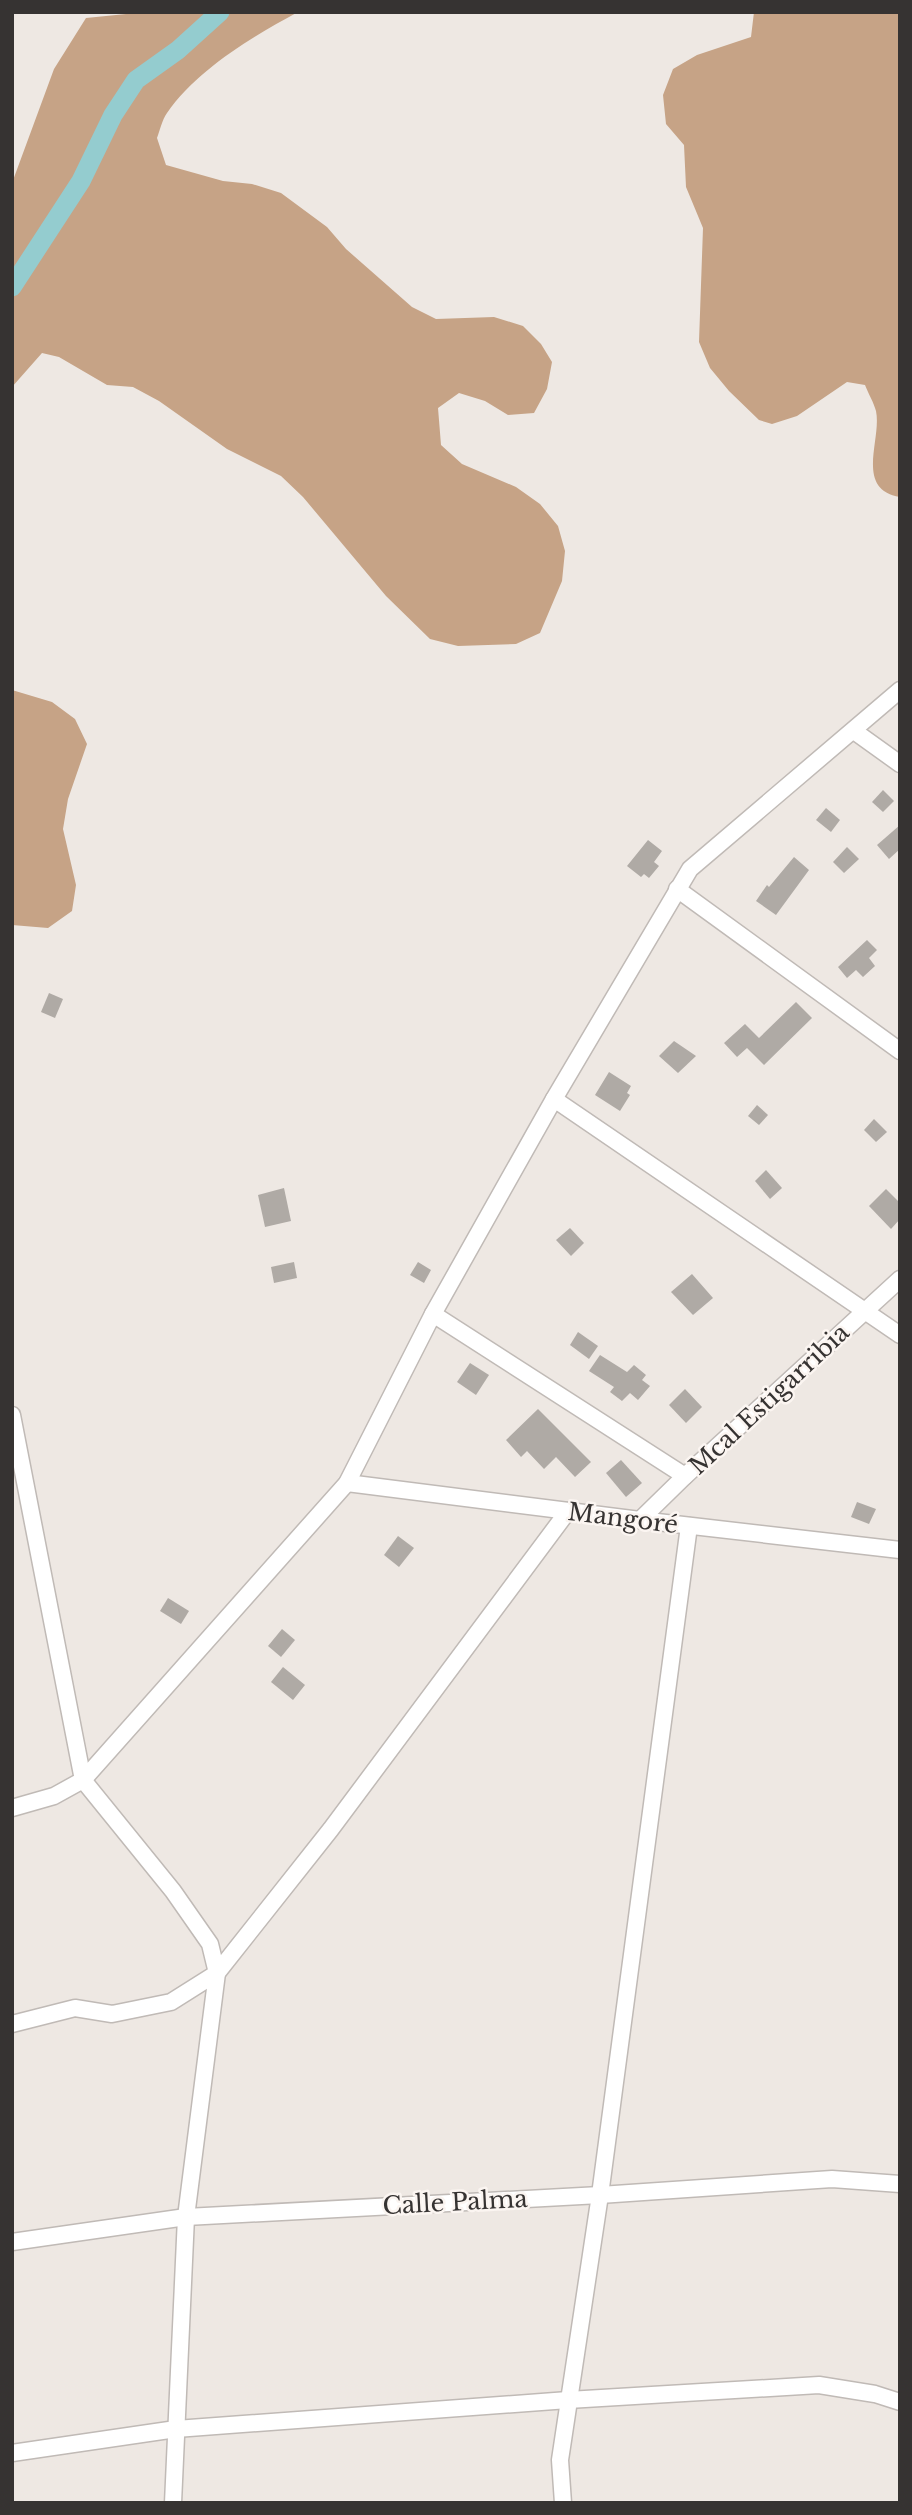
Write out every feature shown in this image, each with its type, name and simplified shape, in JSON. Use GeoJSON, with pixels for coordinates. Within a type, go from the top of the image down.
{"type":"FeatureCollection","features":[{"type":"Feature","properties":{"kind":"street"},"geometry":{"type":"LineString","coordinates":[[12,1808],[54,1796],[83,1780],[347,1483],[433,1314],[554,1099],[690,869],[900,690]]}},
{"type":"Feature","properties":{"kind":"street"},"geometry":{"type":"LineString","coordinates":[[854,731],[900,764]]}},
{"type":"Feature","properties":{"kind":"street"},"geometry":{"type":"LineString","coordinates":[[677,889],[900,1051]]}},
{"type":"Feature","properties":{"kind":"street"},"geometry":{"type":"LineString","coordinates":[[554,1099],[900,1335]]}},
{"type":"Feature","properties":{"kind":"street","name":"Mcal Estigarribia"},"geometry":{"type":"LineString","coordinates":[[640,1520],[900,1279]]}},
{"type":"Feature","properties":{"kind":"street"},"geometry":{"type":"LineString","coordinates":[[433,1314],[685,1476]]}},
{"type":"Feature","properties":{"kind":"street"},"geometry":{"type":"LineString","coordinates":[[12,1415],[83,1780],[173,1891],[209,1944],[217,1973],[186,2217],[173,2503]]}},
{"type":"Feature","properties":{"kind":"street","name":"Mangoré"},"geometry":{"type":"LineString","coordinates":[[347,1483],[900,1550]]}},
{"type":"Feature","properties":{"kind":"street"},"geometry":{"type":"LineString","coordinates":[[12,2024],[75,2008],[112,2014],[171,2003],[217,1973],[331,1829],[568,1511]]}},
{"type":"Feature","properties":{"kind":"street"},"geometry":{"type":"LineString","coordinates":[[563,2503],[560,2460],[600,2194],[689,1526]]}},
{"type":"Feature","properties":{"kind":"street","name":"Calle Palma"},"geometry":{"type":"LineString","coordinates":[[12,2242],[186,2217],[832,2179],[900,2184]]}},
{"type":"Feature","properties":{"kind":"street"},"geometry":{"type":"LineString","coordinates":[[12,2453],[176,2429],[568,2400],[819,2385],[875,2394],[900,2402]]}},
{"type":"Feature","properties":{"kind":"shaded area"},"geometry":{"type":"Polygon","coordinates":[[[146,12],[298,12],[227,55],[180,97],[165,116],[157,138],[166,165],[281,193],[327,227],[346,249],[412,307],[436,319],[494,317],[523,326],[541,344],[552,362],[547,389],[534,413],[508,415],[485,401],[459,393],[438,408],[441,445],[462,464],[516,487],[540,504],[558,526],[565,551],[562,581],[540,633],[516,644],[458,646],[430,639],[386,596],[303,497],[281,476],[227,449],[159,401],[133,387],[107,385],[59,357],[42,353],[12,387],[12,183],[54,69],[86,18],[146,12]]]}},
{"type":"Feature","properties":{"kind":"shaded area"},"geometry":{"type":"Polygon","coordinates":[[[754,12],[900,12],[900,497],[886,492],[878,484],[874,474],[876,411],[865,385],[847,382],[797,416],[772,424],[759,420],[729,391],[710,368],[699,342],[703,228],[686,187],[684,145],[666,124],[663,95],[673,69],[697,55],[751,37],[754,12]]]}},
{"type":"Feature","properties":{"kind":"shaded area"},"geometry":{"type":"Polygon","coordinates":[[[12,690],[52,702],[75,719],[87,744],[68,799],[63,829],[76,885],[72,911],[48,928],[12,925],[12,690]]]}},
{"type":"Feature","properties":{"kind":"building"},"geometry":{"type":"Polygon","coordinates":[[[883,790],[894,801],[883,812],[872,802],[883,790]]]}},
{"type":"Feature","properties":{"kind":"building"},"geometry":{"type":"Polygon","coordinates":[[[826,808],[840,820],[831,832],[816,820],[826,808]]]}},
{"type":"Feature","properties":{"kind":"building"},"geometry":{"type":"Polygon","coordinates":[[[900,825],[900,849],[889,859],[877,845],[900,825]]]}},
{"type":"Feature","properties":{"kind":"building"},"geometry":{"type":"Polygon","coordinates":[[[648,840],[662,851],[654,862],[659,866],[649,878],[644,874],[641,877],[627,866],[648,840]]]}},
{"type":"Feature","properties":{"kind":"building"},"geometry":{"type":"Polygon","coordinates":[[[847,847],[859,859],[844,873],[833,862],[847,847]]]}},
{"type":"Feature","properties":{"kind":"building"},"geometry":{"type":"Polygon","coordinates":[[[794,857],[809,870],[776,915],[756,901],[767,885],[769,887],[794,857]]]}},
{"type":"Feature","properties":{"kind":"building"},"geometry":{"type":"Polygon","coordinates":[[[867,940],[877,950],[869,958],[875,966],[863,977],[856,970],[847,978],[838,967],[867,940]]]}},
{"type":"Feature","properties":{"kind":"building"},"geometry":{"type":"Polygon","coordinates":[[[49,993],[63,999],[55,1018],[41,1012],[49,993]]]}},
{"type":"Feature","properties":{"kind":"building"},"geometry":{"type":"Polygon","coordinates":[[[796,1002],[812,1018],[764,1065],[747,1048],[737,1057],[724,1043],[745,1024],[759,1038],[796,1002]]]}},
{"type":"Feature","properties":{"kind":"building"},"geometry":{"type":"Polygon","coordinates":[[[674,1041],[696,1056],[678,1073],[659,1056],[674,1041]]]}},
{"type":"Feature","properties":{"kind":"building"},"geometry":{"type":"Polygon","coordinates":[[[609,1072],[631,1086],[627,1093],[630,1095],[620,1111],[595,1095],[609,1072]]]}},
{"type":"Feature","properties":{"kind":"building"},"geometry":{"type":"Polygon","coordinates":[[[757,1105],[768,1115],[759,1125],[748,1116],[757,1105]]]}},
{"type":"Feature","properties":{"kind":"building"},"geometry":{"type":"Polygon","coordinates":[[[874,1119],[887,1132],[876,1142],[864,1130],[874,1119]]]}},
{"type":"Feature","properties":{"kind":"building"},"geometry":{"type":"Polygon","coordinates":[[[766,1170],[782,1188],[770,1199],[755,1181],[766,1170]]]}},
{"type":"Feature","properties":{"kind":"building"},"geometry":{"type":"Polygon","coordinates":[[[284,1188],[291,1221],[265,1227],[258,1195],[284,1188]]]}},
{"type":"Feature","properties":{"kind":"building"},"geometry":{"type":"Polygon","coordinates":[[[886,1189],[900,1203],[900,1219],[891,1229],[869,1206],[886,1189]]]}},
{"type":"Feature","properties":{"kind":"building"},"geometry":{"type":"Polygon","coordinates":[[[570,1228],[584,1243],[571,1256],[556,1240],[570,1228]]]}},
{"type":"Feature","properties":{"kind":"building"},"geometry":{"type":"Polygon","coordinates":[[[294,1262],[297,1278],[274,1283],[271,1267],[294,1262]]]}},
{"type":"Feature","properties":{"kind":"building"},"geometry":{"type":"Polygon","coordinates":[[[418,1262],[431,1270],[424,1283],[410,1275],[418,1262]]]}},
{"type":"Feature","properties":{"kind":"building"},"geometry":{"type":"Polygon","coordinates":[[[692,1274],[713,1298],[693,1315],[671,1292],[692,1274]]]}},
{"type":"Feature","properties":{"kind":"building"},"geometry":{"type":"Polygon","coordinates":[[[578,1332],[598,1346],[589,1359],[570,1345],[578,1332]]]}},
{"type":"Feature","properties":{"kind":"building"},"geometry":{"type":"Polygon","coordinates":[[[600,1355],[627,1372],[634,1365],[646,1375],[642,1380],[650,1386],[638,1400],[630,1393],[622,1401],[610,1392],[614,1387],[589,1371],[600,1355]]]}},
{"type":"Feature","properties":{"kind":"building"},"geometry":{"type":"Polygon","coordinates":[[[470,1363],[489,1375],[476,1395],[457,1382],[470,1363]]]}},
{"type":"Feature","properties":{"kind":"building"},"geometry":{"type":"Polygon","coordinates":[[[685,1389],[702,1407],[686,1423],[669,1405],[685,1389]]]}},
{"type":"Feature","properties":{"kind":"building"},"geometry":{"type":"Polygon","coordinates":[[[538,1409],[591,1462],[575,1477],[556,1457],[544,1469],[527,1451],[521,1457],[506,1440],[538,1409]]]}},
{"type":"Feature","properties":{"kind":"building"},"geometry":{"type":"Polygon","coordinates":[[[621,1460],[642,1483],[626,1497],[606,1473],[621,1460]]]}},
{"type":"Feature","properties":{"kind":"building"},"geometry":{"type":"Polygon","coordinates":[[[857,1502],[876,1509],[869,1524],[851,1517],[857,1502]]]}},
{"type":"Feature","properties":{"kind":"building"},"geometry":{"type":"Polygon","coordinates":[[[398,1536],[414,1548],[399,1567],[384,1555],[398,1536]]]}},
{"type":"Feature","properties":{"kind":"building"},"geometry":{"type":"Polygon","coordinates":[[[168,1598],[189,1611],[181,1624],[160,1611],[168,1598]]]}},
{"type":"Feature","properties":{"kind":"building"},"geometry":{"type":"Polygon","coordinates":[[[282,1629],[295,1640],[281,1657],[268,1646],[282,1629]]]}},
{"type":"Feature","properties":{"kind":"building"},"geometry":{"type":"Polygon","coordinates":[[[283,1667],[305,1685],[293,1700],[271,1682],[283,1667]]]}},
{"type":"Feature","properties":{"kind":"waterway"},"geometry":{"type":"LineString","coordinates":[[12,287],[81,181],[113,115],[136,80],[178,50],[220,12]]}}]}
